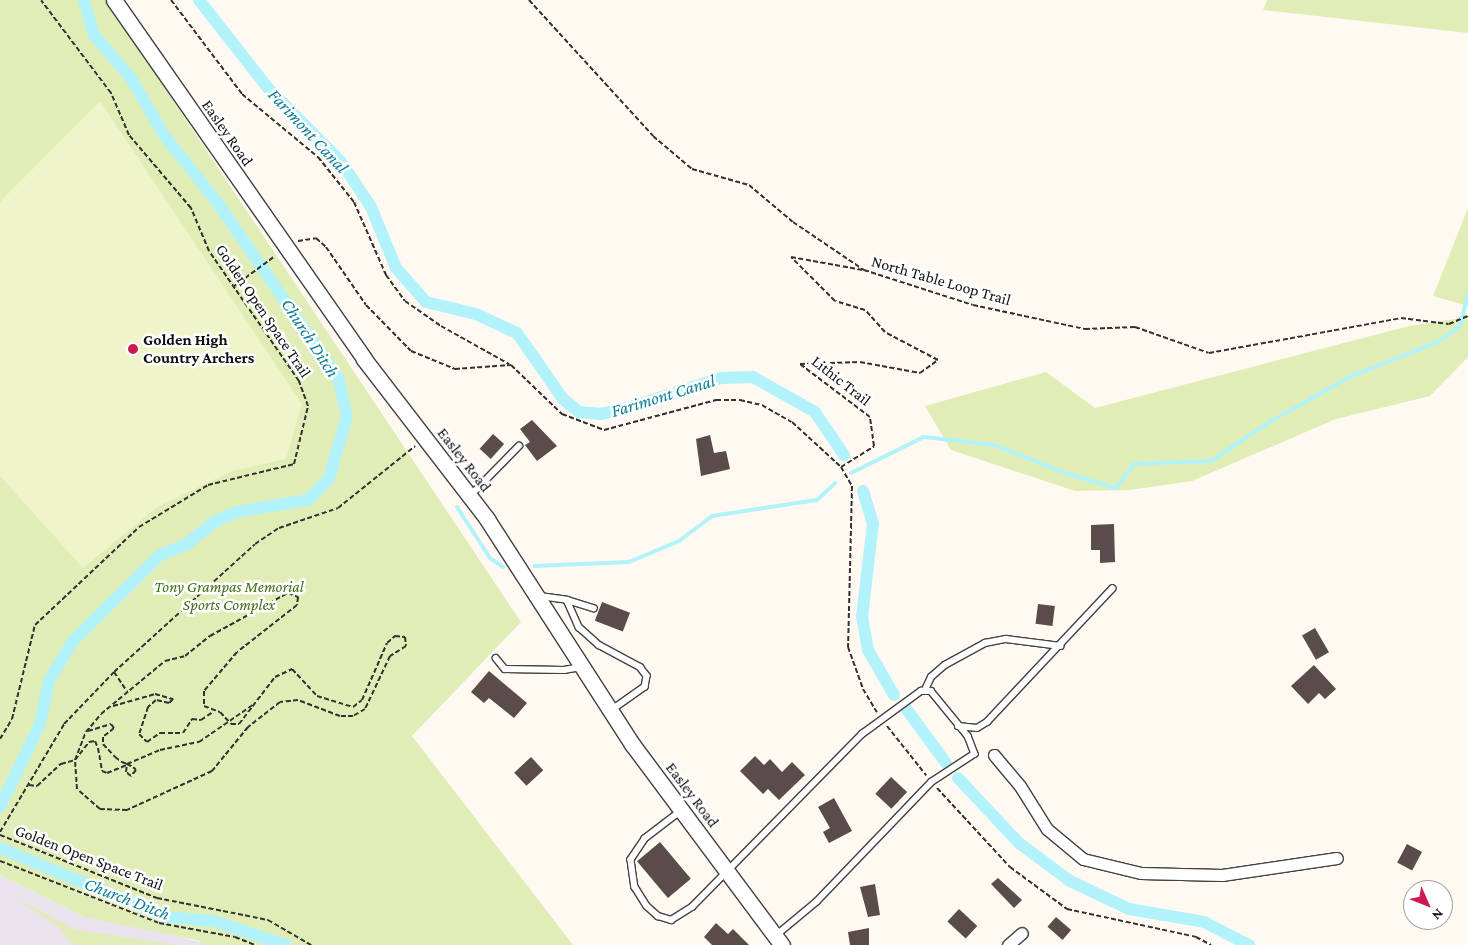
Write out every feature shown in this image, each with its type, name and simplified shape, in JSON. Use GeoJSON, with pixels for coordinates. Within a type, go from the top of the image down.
{"type":"FeatureCollection","features":[{"type":"Feature","properties":{"kind":"street","name":"Easley Road"},"geometry":{"type":"LineString","coordinates":[[114,0],[286,248],[425,438],[470,496],[611,711],[779,941]]}},
{"type":"Feature","properties":{"kind":"street"},"geometry":{"type":"LineString","coordinates":[[994,755],[1047,829],[1083,858],[1141,873],[1222,874],[1337,858]]}},
{"type":"Feature","properties":{"kind":"street"},"geometry":{"type":"LineString","coordinates":[[1008,945],[1022,933]]}},
{"type":"Feature","properties":{"kind":"lane"},"geometry":{"type":"LineString","coordinates":[[470,496],[519,446]]}},
{"type":"Feature","properties":{"kind":"lane"},"geometry":{"type":"LineString","coordinates":[[958,726],[978,728],[987,722],[1061,646],[1112,589]]}},
{"type":"Feature","properties":{"kind":"lane"},"geometry":{"type":"LineString","coordinates":[[537,596],[567,600],[594,608]]}},
{"type":"Feature","properties":{"kind":"lane"},"geometry":{"type":"LineString","coordinates":[[567,600],[579,627],[598,645],[640,667],[647,676],[645,687],[611,711]]}},
{"type":"Feature","properties":{"kind":"lane"},"geometry":{"type":"LineString","coordinates":[[682,810],[645,839],[631,860],[635,887],[647,906],[658,916],[678,918],[862,734],[925,690],[931,677],[944,665],[985,643],[1006,639],[1061,646]]}},
{"type":"Feature","properties":{"kind":"lane"},"geometry":{"type":"LineString","coordinates":[[496,658],[504,669],[564,670],[582,666]]}},
{"type":"Feature","properties":{"kind":"lane"},"geometry":{"type":"LineString","coordinates":[[779,941],[932,782],[975,754],[958,726],[931,691],[925,690]]}},
{"type":"Feature","properties":{"kind":"path","name":"Golden Open Space Trail"},"geometry":{"type":"LineString","coordinates":[[0,739],[1,734],[12,719],[35,625],[138,527],[208,485],[294,464],[308,406],[299,381],[209,251],[191,208],[129,135],[112,93],[41,0]]}},
{"type":"Feature","properties":{"kind":"path"},"geometry":{"type":"LineString","coordinates":[[172,0],[242,94],[318,156],[354,202],[386,275],[405,301],[441,326],[511,364]]}},
{"type":"Feature","properties":{"kind":"path","name":"North Table Loop Trail"},"geometry":{"type":"LineString","coordinates":[[529,0],[654,136],[692,169],[749,185],[793,222],[864,270],[973,305],[1085,330],[1135,327],[1209,352],[1401,318],[1456,321],[1468,316]]}},
{"type":"Feature","properties":{"kind":"path"},"geometry":{"type":"LineString","coordinates":[[233,286],[294,242],[316,238],[366,305],[411,351],[455,369],[511,364]]}},
{"type":"Feature","properties":{"kind":"path","name":"Lithic Trail"},"geometry":{"type":"LineString","coordinates":[[511,364],[562,414],[604,430],[716,400],[740,400],[762,405],[792,422],[841,467],[874,446],[870,417],[800,364],[860,362],[920,373],[938,360],[885,332],[865,310],[835,301],[790,257],[864,270]]}},
{"type":"Feature","properties":{"kind":"path"},"geometry":{"type":"LineString","coordinates":[[0,834],[64,724],[114,672],[255,544],[280,528],[338,508],[425,438]]}},
{"type":"Feature","properties":{"kind":"path"},"geometry":{"type":"LineString","coordinates":[[113,706],[155,694],[173,699],[170,703],[156,700],[148,707],[139,734],[147,742],[160,733],[183,733],[192,719],[202,720],[213,712],[220,712],[229,722],[239,724],[275,677],[292,669],[317,696],[347,707],[356,706],[387,643],[395,636],[405,637],[406,646],[390,656],[372,698],[360,713],[340,716],[298,700],[280,702],[248,727],[212,770],[133,808],[100,809],[87,798],[74,782],[75,760],[86,732],[124,693],[142,683],[165,661],[185,656],[210,636],[283,595],[295,594],[297,605],[237,652],[204,690],[202,700],[213,712]]}},
{"type":"Feature","properties":{"kind":"path"},"geometry":{"type":"LineString","coordinates":[[114,672],[127,691]]}},
{"type":"Feature","properties":{"kind":"path"},"geometry":{"type":"LineString","coordinates":[[29,785],[37,786],[61,764],[75,760],[89,742],[95,741],[102,771],[107,773],[160,750],[199,742],[256,703]]}},
{"type":"Feature","properties":{"kind":"path"},"geometry":{"type":"LineString","coordinates":[[86,732],[111,724],[113,731],[103,737],[102,744],[136,770],[136,774],[128,774],[127,764]]}},
{"type":"Feature","properties":{"kind":"path","name":"Golden Open Space Trail"},"geometry":{"type":"LineString","coordinates":[[0,834],[157,898],[268,920],[311,945]]}},
{"type":"Feature","properties":{"kind":"path"},"geometry":{"type":"LineString","coordinates":[[0,861],[159,923],[235,937],[255,945]]}},
{"type":"Feature","properties":{"kind":"shaded area"},"geometry":{"type":"Polygon","coordinates":[[[0,875],[84,917],[100,917],[212,945],[0,945],[0,875]]]}},
{"type":"Feature","properties":{"kind":"green space","name":"Tony Grampas Memorial Sports Complex"},"geometry":{"type":"Polygon","coordinates":[[[0,0],[106,0],[521,622],[412,736],[573,945],[201,945],[200,941],[84,917],[0,875],[0,0]]]}},
{"type":"Feature","properties":{"kind":"green space"},"geometry":{"type":"Polygon","coordinates":[[[1267,0],[1468,0],[1468,33],[1263,10],[1267,0]]]}},
{"type":"Feature","properties":{"kind":"green space","name":"Golden High Country Archers"},"geometry":{"type":"Polygon","coordinates":[[[100,101],[302,404],[286,459],[232,471],[156,508],[83,568],[0,476],[0,202],[100,101]]]}},
{"type":"Feature","properties":{"kind":"green space"},"geometry":{"type":"Polygon","coordinates":[[[1468,208],[1468,306],[1433,296],[1468,208]]]}},
{"type":"Feature","properties":{"kind":"green space"},"geometry":{"type":"Polygon","coordinates":[[[1468,317],[1468,357],[1430,396],[1336,419],[1192,481],[1130,490],[1075,491],[951,450],[925,406],[1046,372],[1095,408],[1409,326],[1468,317]]]}},
{"type":"Feature","properties":{"kind":"green space"},"geometry":{"type":"Polygon","coordinates":[[[12,896],[76,930],[177,945],[73,945],[60,928],[12,896]]]}},
{"type":"Feature","properties":{"kind":"building"},"geometry":{"type":"Polygon","coordinates":[[[532,420],[557,446],[537,461],[525,445],[530,442],[520,429],[532,420]]]}},
{"type":"Feature","properties":{"kind":"building"},"geometry":{"type":"Polygon","coordinates":[[[493,434],[504,444],[491,459],[480,449],[493,434]]]}},
{"type":"Feature","properties":{"kind":"building"},"geometry":{"type":"Polygon","coordinates":[[[710,435],[714,453],[726,451],[730,469],[701,476],[696,439],[710,435]]]}},
{"type":"Feature","properties":{"kind":"building"},"geometry":{"type":"Polygon","coordinates":[[[1114,524],[1115,562],[1100,563],[1100,550],[1091,550],[1091,525],[1114,524]]]}},
{"type":"Feature","properties":{"kind":"building"},"geometry":{"type":"Polygon","coordinates":[[[602,602],[630,613],[623,631],[595,621],[602,602]]]}},
{"type":"Feature","properties":{"kind":"building"},"geometry":{"type":"Polygon","coordinates":[[[1038,604],[1055,606],[1052,626],[1036,624],[1038,604]]]}},
{"type":"Feature","properties":{"kind":"building"},"geometry":{"type":"Polygon","coordinates":[[[1315,628],[1329,652],[1316,660],[1302,636],[1315,628]]]}},
{"type":"Feature","properties":{"kind":"building"},"geometry":{"type":"Polygon","coordinates":[[[1314,665],[1336,689],[1325,699],[1319,693],[1308,704],[1291,686],[1314,665]]]}},
{"type":"Feature","properties":{"kind":"building"},"geometry":{"type":"Polygon","coordinates":[[[489,671],[527,703],[514,718],[489,698],[484,703],[471,692],[489,671]]]}},
{"type":"Feature","properties":{"kind":"building"},"geometry":{"type":"Polygon","coordinates":[[[755,756],[764,765],[770,759],[782,772],[792,762],[805,775],[779,800],[768,789],[763,794],[740,771],[755,756]]]}},
{"type":"Feature","properties":{"kind":"building"},"geometry":{"type":"Polygon","coordinates":[[[531,757],[543,770],[526,786],[514,773],[531,757]]]}},
{"type":"Feature","properties":{"kind":"building"},"geometry":{"type":"Polygon","coordinates":[[[891,777],[907,792],[891,809],[875,794],[891,777]]]}},
{"type":"Feature","properties":{"kind":"building"},"geometry":{"type":"Polygon","coordinates":[[[834,798],[852,831],[829,843],[823,832],[830,828],[818,807],[834,798]]]}},
{"type":"Feature","properties":{"kind":"building"},"geometry":{"type":"Polygon","coordinates":[[[660,842],[691,879],[668,898],[637,861],[660,842]]]}},
{"type":"Feature","properties":{"kind":"building"},"geometry":{"type":"Polygon","coordinates":[[[1407,844],[1422,852],[1412,871],[1397,863],[1407,844]]]}},
{"type":"Feature","properties":{"kind":"building"},"geometry":{"type":"Polygon","coordinates":[[[998,878],[1022,900],[1014,908],[991,884],[998,878]]]}},
{"type":"Feature","properties":{"kind":"building"},"geometry":{"type":"Polygon","coordinates":[[[875,884],[880,915],[868,917],[860,887],[875,884]]]}},
{"type":"Feature","properties":{"kind":"building"},"geometry":{"type":"Polygon","coordinates":[[[959,909],[977,926],[966,938],[947,921],[959,909]]]}},
{"type":"Feature","properties":{"kind":"building"},"geometry":{"type":"Polygon","coordinates":[[[1056,917],[1071,930],[1063,940],[1047,927],[1056,917]]]}},
{"type":"Feature","properties":{"kind":"building"},"geometry":{"type":"Polygon","coordinates":[[[716,923],[728,934],[733,929],[749,945],[712,945],[704,937],[716,923]]]}},
{"type":"Feature","properties":{"kind":"building"},"geometry":{"type":"Polygon","coordinates":[[[869,928],[869,945],[850,945],[848,932],[869,928]]]}},
{"type":"Feature","properties":{"kind":"waterway","name":"Church Ditch"},"geometry":{"type":"LineString","coordinates":[[0,807],[40,724],[49,681],[72,642],[160,555],[187,544],[214,522],[236,512],[308,500],[329,479],[347,416],[338,378],[220,206],[164,135],[131,78],[94,35],[84,0]]}},
{"type":"Feature","properties":{"kind":"waterway","name":"Farimont Canal"},"geometry":{"type":"LineString","coordinates":[[199,0],[268,88],[341,162],[371,207],[396,268],[426,302],[476,314],[517,333],[563,399],[579,412],[600,414],[621,410],[721,378],[753,377],[815,412],[844,455]]}},
{"type":"Feature","properties":{"kind":"waterway"},"geometry":{"type":"LineString","coordinates":[[851,473],[924,437],[995,445],[1065,473],[1116,488],[1134,464],[1211,461],[1271,421],[1352,376],[1438,342],[1460,326],[1468,293]]}},
{"type":"Feature","properties":{"kind":"waterway"},"geometry":{"type":"LineString","coordinates":[[534,566],[629,562],[679,541],[712,516],[817,500],[835,483]]}},
{"type":"Feature","properties":{"kind":"waterway","name":"Farimont Canal"},"geometry":{"type":"LineString","coordinates":[[863,491],[873,523],[862,616],[868,650],[894,695]]}},
{"type":"Feature","properties":{"kind":"waterway"},"geometry":{"type":"LineString","coordinates":[[457,507],[490,558],[503,567]]}},
{"type":"Feature","properties":{"kind":"waterway","name":"Farimont Canal"},"geometry":{"type":"LineString","coordinates":[[905,707],[946,763]]}},
{"type":"Feature","properties":{"kind":"waterway","name":"Farimont Canal"},"geometry":{"type":"LineString","coordinates":[[958,778],[1019,843],[1070,881],[1129,909],[1204,922],[1249,945]]}},
{"type":"Feature","properties":{"kind":"waterway","name":"Church Ditch"},"geometry":{"type":"LineString","coordinates":[[0,848],[166,917],[214,921],[286,945]]}},
{"type":"Feature","properties":{"kind":"place","name":"Golden High Country Archers"},"geometry":{"type":"Point","coordinates":[133,349]}}]}
